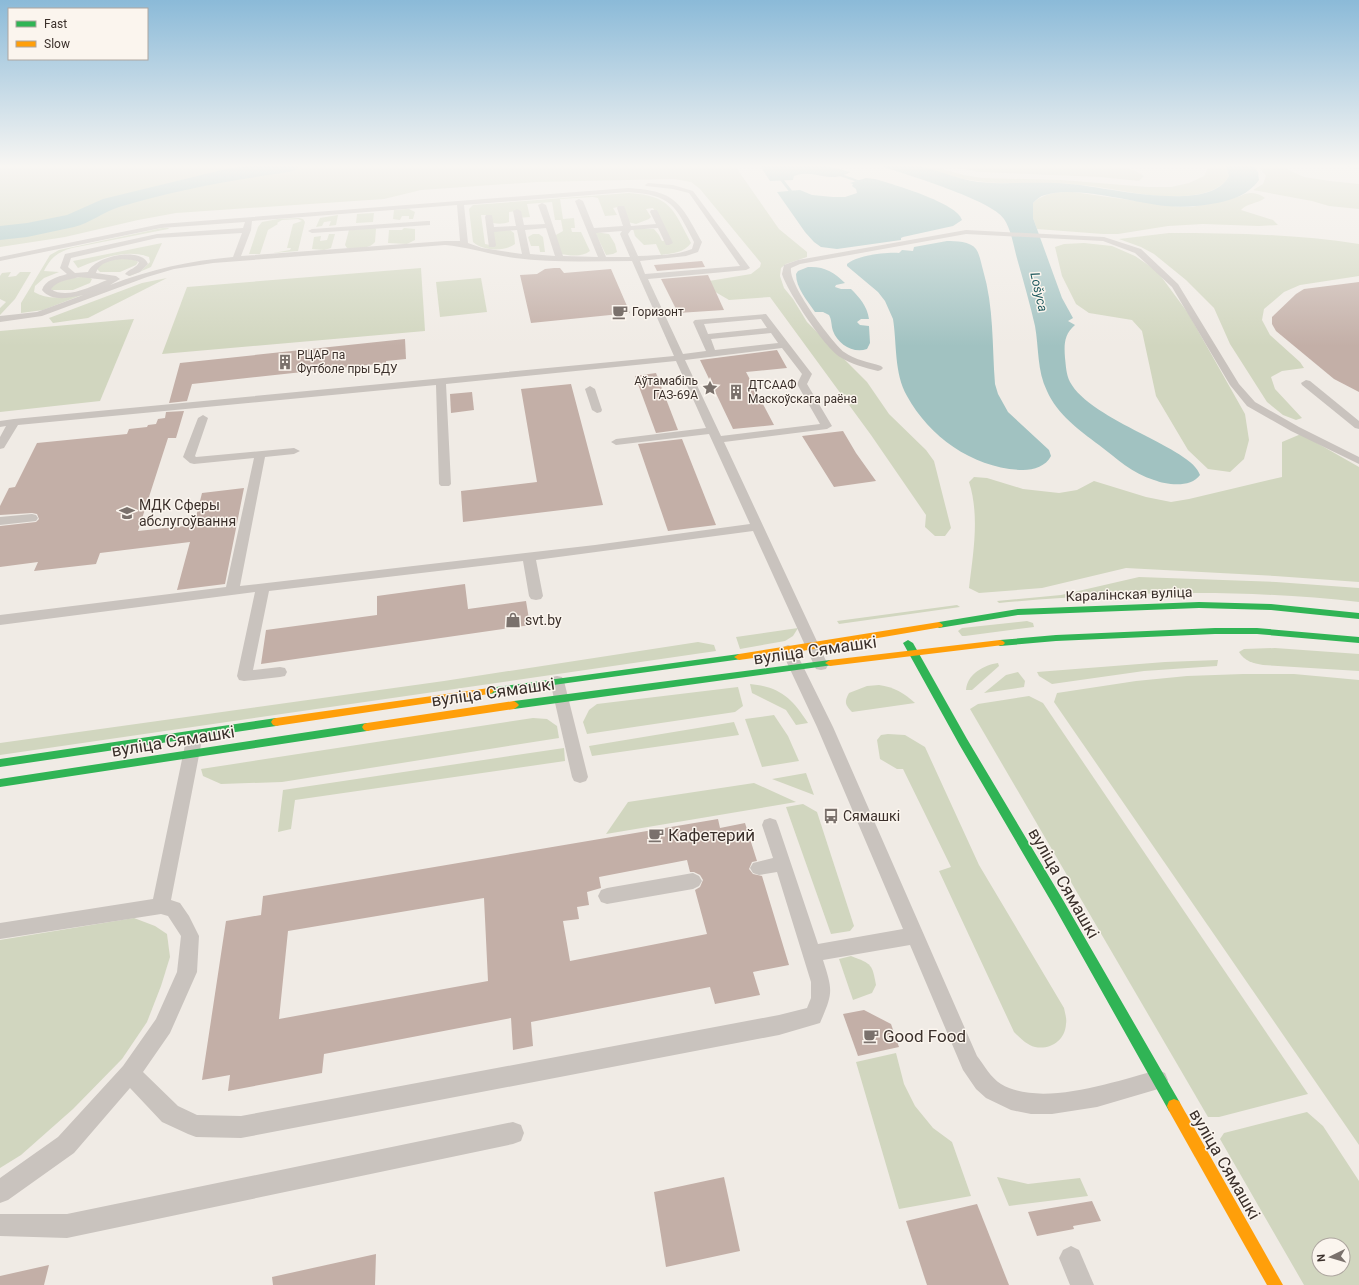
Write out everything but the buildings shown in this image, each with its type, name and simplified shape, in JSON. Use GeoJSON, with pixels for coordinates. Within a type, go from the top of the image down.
{"type":"FeatureCollection","features":[{"type":"Feature","properties":{"kind":"main road","name":"Каралінская вуліца"},"geometry":{"type":"LineString","coordinates":[[901,631],[1018,612],[1198,605],[1285,608],[1359,616]]}},
{"type":"Feature","properties":{"kind":"main road","name":"вуліца Сямашкі"},"geometry":{"type":"LineString","coordinates":[[0,764],[557,681],[788,650],[901,631]]}},
{"type":"Feature","properties":{"kind":"main road"},"geometry":{"type":"LineString","coordinates":[[901,631],[914,654],[1056,638],[1215,631],[1258,631],[1359,640]]}},
{"type":"Feature","properties":{"kind":"main road","name":"вуліца Сямашкі"},"geometry":{"type":"LineString","coordinates":[[0,783],[562,698],[914,654],[942,707],[1059,905],[1275,1285]]}},
{"type":"Feature","properties":{"kind":"lane"},"geometry":{"type":"LineString","coordinates":[[0,268],[4,258],[162,226]]}},
{"type":"Feature","properties":{"kind":"lane"},"geometry":{"type":"LineString","coordinates":[[236,260],[248,226]]}},
{"type":"Feature","properties":{"kind":"lane"},"geometry":{"type":"LineString","coordinates":[[309,243],[313,226]]}},
{"type":"Feature","properties":{"kind":"lane"},"geometry":{"type":"LineString","coordinates":[[343,240],[345,226]]}},
{"type":"Feature","properties":{"kind":"lane"},"geometry":{"type":"LineString","coordinates":[[381,226],[386,228],[407,226]]}},
{"type":"Feature","properties":{"kind":"lane"},"geometry":{"type":"LineString","coordinates":[[0,319],[39,314],[127,281],[173,267],[236,260],[309,243],[343,240],[386,228],[407,226]]}},
{"type":"Feature","properties":{"kind":"lane"},"geometry":{"type":"LineString","coordinates":[[309,243],[343,240],[386,228],[407,226]]}},
{"type":"Feature","properties":{"kind":"lane"},"geometry":{"type":"LineString","coordinates":[[429,226],[445,243],[464,244],[480,250],[527,257],[560,259],[635,259],[686,254],[695,250],[698,242],[689,226]]}},
{"type":"Feature","properties":{"kind":"lane"},"geometry":{"type":"LineString","coordinates":[[462,226],[464,244]]}},
{"type":"Feature","properties":{"kind":"lane"},"geometry":{"type":"LineString","coordinates":[[490,226],[492,245]]}},
{"type":"Feature","properties":{"kind":"lane"},"geometry":{"type":"LineString","coordinates":[[490,230],[549,226],[560,259]]}},
{"type":"Feature","properties":{"kind":"lane"},"geometry":{"type":"LineString","coordinates":[[589,226],[603,259]]}},
{"type":"Feature","properties":{"kind":"lane"},"geometry":{"type":"LineString","coordinates":[[591,231],[661,226],[669,243]]}},
{"type":"Feature","properties":{"kind":"lane"},"geometry":{"type":"LineString","coordinates":[[642,277],[746,268],[716,226]]}},
{"type":"Feature","properties":{"kind":"lane"},"geometry":{"type":"LineString","coordinates":[[521,228],[527,257]]}},
{"type":"Feature","properties":{"kind":"lane"},"geometry":{"type":"LineString","coordinates":[[628,229],[624,234],[642,277],[821,665]]}},
{"type":"Feature","properties":{"kind":"lane"},"geometry":{"type":"LineString","coordinates":[[74,276],[64,268],[68,256],[156,236],[247,230]]}},
{"type":"Feature","properties":{"kind":"lane"},"geometry":{"type":"LineString","coordinates":[[878,368],[863,364],[840,353],[814,323],[807,310],[794,293],[785,274],[787,267],[798,262],[966,232],[1104,239],[1120,243],[1138,251],[1175,286],[1235,385],[1251,404],[1295,429],[1359,461]]}},
{"type":"Feature","properties":{"kind":"lane"},"geometry":{"type":"LineString","coordinates":[[91,275],[96,265],[110,260],[127,258],[140,259],[144,264],[137,270],[116,279],[77,294],[52,294],[46,290],[47,286],[51,283],[74,276],[91,275],[116,279],[127,281]]}},
{"type":"Feature","properties":{"kind":"lane"},"geometry":{"type":"LineString","coordinates":[[616,442],[827,426],[802,384],[807,374],[763,316],[698,322],[712,353]]}},
{"type":"Feature","properties":{"kind":"lane"},"geometry":{"type":"LineString","coordinates":[[705,337],[773,330]]}},
{"type":"Feature","properties":{"kind":"lane"},"geometry":{"type":"LineString","coordinates":[[0,424],[583,368],[785,345]]}},
{"type":"Feature","properties":{"kind":"lane"},"geometry":{"type":"LineString","coordinates":[[583,368],[597,410]]}},
{"type":"Feature","properties":{"kind":"lane"},"geometry":{"type":"LineString","coordinates":[[441,382],[446,484]]}},
{"type":"Feature","properties":{"kind":"lane"},"geometry":{"type":"LineString","coordinates":[[1306,383],[1359,426]]}},
{"type":"Feature","properties":{"kind":"lane"},"geometry":{"type":"LineString","coordinates":[[204,418],[189,457],[194,461],[294,451]]}},
{"type":"Feature","properties":{"kind":"lane"},"geometry":{"type":"LineString","coordinates":[[0,446],[14,422]]}},
{"type":"Feature","properties":{"kind":"lane"},"geometry":{"type":"LineString","coordinates":[[232,591],[260,454]]}},
{"type":"Feature","properties":{"kind":"lane"},"geometry":{"type":"LineString","coordinates":[[0,521],[32,518]]}},
{"type":"Feature","properties":{"kind":"lane"},"geometry":{"type":"LineString","coordinates":[[0,620],[263,587],[529,557],[758,527]]}},
{"type":"Feature","properties":{"kind":"lane"},"geometry":{"type":"LineString","coordinates":[[529,557],[536,596]]}},
{"type":"Feature","properties":{"kind":"lane"},"geometry":{"type":"LineString","coordinates":[[263,587],[244,676],[280,672]]}},
{"type":"Feature","properties":{"kind":"lane"},"geometry":{"type":"LineString","coordinates":[[788,650],[825,727],[970,1063],[992,1091],[1011,1100],[1034,1105],[1076,1100],[1158,1080]]}},
{"type":"Feature","properties":{"kind":"lane"},"geometry":{"type":"LineString","coordinates":[[557,681],[580,777]]}},
{"type":"Feature","properties":{"kind":"lane"},"geometry":{"type":"LineString","coordinates":[[161,906],[195,735]]}},
{"type":"Feature","properties":{"kind":"lane"},"geometry":{"type":"LineString","coordinates":[[130,1072],[170,1114],[196,1126],[241,1127],[764,1028],[813,1016],[821,999],[821,982],[770,826]]}},
{"type":"Feature","properties":{"kind":"lane"},"geometry":{"type":"LineString","coordinates":[[759,868],[783,863]]}},
{"type":"Feature","properties":{"kind":"lane"},"geometry":{"type":"LineString","coordinates":[[607,896],[693,881]]}},
{"type":"Feature","properties":{"kind":"lane"},"geometry":{"type":"LineString","coordinates":[[0,931],[161,906],[174,909],[184,922],[190,936],[187,972],[163,1026],[130,1072],[66,1145],[0,1192]]}},
{"type":"Feature","properties":{"kind":"lane"},"geometry":{"type":"LineString","coordinates":[[812,953],[914,936]]}},
{"type":"Feature","properties":{"kind":"lane"},"geometry":{"type":"LineString","coordinates":[[0,1225],[67,1226],[513,1133]]}},
{"type":"Feature","properties":{"kind":"lane"},"geometry":{"type":"LineString","coordinates":[[1071,1258],[1082,1285]]}},
{"type":"Feature","properties":{"kind":"green space"},"geometry":{"type":"Polygon","coordinates":[[[0,226],[112,226],[65,237],[0,247],[0,226]]]}},
{"type":"Feature","properties":{"kind":"green space"},"geometry":{"type":"Polygon","coordinates":[[[275,226],[268,230],[260,254],[249,254],[258,227],[275,226]]]}},
{"type":"Feature","properties":{"kind":"green space"},"geometry":{"type":"Polygon","coordinates":[[[293,226],[304,226],[298,251],[273,253],[290,250],[291,248],[287,248],[293,226]]]}},
{"type":"Feature","properties":{"kind":"green space"},"geometry":{"type":"Polygon","coordinates":[[[471,226],[483,226],[485,244],[490,245],[492,233],[495,231],[510,230],[514,233],[515,244],[510,247],[500,249],[488,249],[473,242],[471,226]]]}},
{"type":"Feature","properties":{"kind":"green space"},"geometry":{"type":"Polygon","coordinates":[[[562,226],[575,226],[575,228],[571,228],[572,232],[581,232],[590,251],[584,254],[572,256],[561,254],[554,236],[563,231],[562,226]]]}},
{"type":"Feature","properties":{"kind":"green space"},"geometry":{"type":"Polygon","coordinates":[[[663,226],[682,226],[691,243],[685,249],[678,252],[661,255],[656,244],[644,245],[635,236],[633,229],[654,229],[662,241],[670,240],[663,226]]]}},
{"type":"Feature","properties":{"kind":"green space"},"geometry":{"type":"Polygon","coordinates":[[[730,226],[777,226],[807,252],[807,257],[786,264],[781,268],[780,276],[784,288],[793,299],[807,322],[867,382],[889,414],[926,450],[934,461],[951,528],[945,536],[935,536],[925,527],[926,515],[871,435],[770,297],[729,300],[712,290],[709,281],[751,274],[760,267],[761,263],[730,226]]]}},
{"type":"Feature","properties":{"kind":"green space"},"geometry":{"type":"Polygon","coordinates":[[[1036,226],[1169,226],[1118,234],[1037,229],[1036,226]]]}},
{"type":"Feature","properties":{"kind":"green space"},"geometry":{"type":"Polygon","coordinates":[[[162,228],[169,228],[72,248],[59,253],[49,262],[44,271],[59,272],[44,278],[35,286],[34,292],[43,296],[63,297],[84,293],[113,283],[43,310],[21,313],[21,303],[50,255],[59,250],[162,228]]]}},
{"type":"Feature","properties":{"kind":"green space"},"geometry":{"type":"Polygon","coordinates":[[[375,228],[375,242],[369,246],[347,248],[345,245],[349,230],[375,228]]]}},
{"type":"Feature","properties":{"kind":"green space"},"geometry":{"type":"Polygon","coordinates":[[[404,228],[415,229],[415,240],[407,244],[388,243],[389,230],[402,230],[404,228]]]}},
{"type":"Feature","properties":{"kind":"green space"},"geometry":{"type":"Polygon","coordinates":[[[595,232],[609,234],[615,244],[617,252],[606,255],[595,232]]]}},
{"type":"Feature","properties":{"kind":"green space"},"geometry":{"type":"Polygon","coordinates":[[[1169,233],[1288,236],[1359,244],[1359,276],[1300,285],[1284,292],[1264,309],[1262,320],[1270,335],[1300,362],[1304,368],[1282,371],[1271,377],[1275,389],[1302,418],[1296,420],[1283,415],[1267,402],[1230,344],[1214,308],[1186,280],[1154,254],[1141,247],[1119,239],[1169,233]]]}},
{"type":"Feature","properties":{"kind":"green space"},"geometry":{"type":"Polygon","coordinates":[[[329,234],[335,234],[331,248],[324,250],[312,249],[314,237],[321,236],[320,241],[327,240],[329,234]]]}},
{"type":"Feature","properties":{"kind":"green space"},"geometry":{"type":"Polygon","coordinates":[[[533,234],[539,234],[543,237],[545,252],[540,252],[539,246],[531,246],[528,237],[533,234]]]}},
{"type":"Feature","properties":{"kind":"green space"},"geometry":{"type":"Polygon","coordinates":[[[162,243],[151,267],[130,276],[128,275],[142,270],[150,262],[149,257],[122,254],[104,258],[78,268],[73,261],[162,243]]]}},
{"type":"Feature","properties":{"kind":"green space"},"geometry":{"type":"Polygon","coordinates":[[[1084,243],[1112,246],[1135,256],[1157,271],[1188,313],[1245,414],[1249,440],[1244,459],[1230,472],[1208,469],[1188,450],[1156,396],[1142,331],[1132,320],[1089,313],[1076,304],[1062,276],[1055,247],[1064,244],[1084,243]]]}},
{"type":"Feature","properties":{"kind":"green space"},"geometry":{"type":"Polygon","coordinates":[[[132,258],[138,262],[136,265],[120,272],[100,272],[96,268],[104,262],[132,258]]]}},
{"type":"Feature","properties":{"kind":"green space"},"geometry":{"type":"Polygon","coordinates":[[[421,268],[425,331],[162,354],[187,287],[421,268]]]}},
{"type":"Feature","properties":{"kind":"green space"},"geometry":{"type":"Polygon","coordinates":[[[11,272],[8,277],[16,276],[20,272],[31,272],[15,299],[0,315],[0,308],[6,302],[0,299],[0,276],[2,273],[11,272]]]}},
{"type":"Feature","properties":{"kind":"green space"},"geometry":{"type":"Polygon","coordinates":[[[86,276],[92,279],[90,283],[73,290],[52,290],[48,286],[55,281],[86,276]]]}},
{"type":"Feature","properties":{"kind":"green space"},"geometry":{"type":"Polygon","coordinates":[[[167,278],[88,318],[53,323],[49,318],[142,283],[167,278]]]}},
{"type":"Feature","properties":{"kind":"green space"},"geometry":{"type":"Polygon","coordinates":[[[481,278],[487,312],[440,317],[436,282],[481,278]]]}},
{"type":"Feature","properties":{"kind":"green space"},"geometry":{"type":"Polygon","coordinates":[[[134,319],[100,401],[0,412],[0,331],[134,319]]]}},
{"type":"Feature","properties":{"kind":"green space"},"geometry":{"type":"Polygon","coordinates":[[[1301,434],[1359,467],[1359,582],[1126,568],[1042,588],[979,593],[969,588],[974,548],[975,522],[969,482],[974,477],[987,478],[1023,489],[1059,493],[1077,490],[1094,481],[1146,497],[1171,502],[1282,477],[1282,442],[1301,434]]]}},
{"type":"Feature","properties":{"kind":"green space"},"geometry":{"type":"Polygon","coordinates":[[[1139,577],[1276,582],[1359,588],[1359,602],[1223,593],[1134,594],[999,603],[997,601],[1061,595],[1139,577]]]}},
{"type":"Feature","properties":{"kind":"green space"},"geometry":{"type":"Polygon","coordinates":[[[957,605],[960,607],[839,624],[837,621],[957,605]]]}},
{"type":"Feature","properties":{"kind":"green space"},"geometry":{"type":"Polygon","coordinates":[[[1027,621],[1033,623],[1034,627],[965,636],[962,636],[958,631],[962,628],[1027,621]]]}},
{"type":"Feature","properties":{"kind":"green space"},"geometry":{"type":"Polygon","coordinates":[[[798,628],[793,636],[785,641],[740,649],[736,637],[798,628]]]}},
{"type":"Feature","properties":{"kind":"green space"},"geometry":{"type":"Polygon","coordinates":[[[698,642],[714,645],[716,651],[0,755],[0,743],[444,681],[698,642]]]}},
{"type":"Feature","properties":{"kind":"green space"},"geometry":{"type":"Polygon","coordinates":[[[1275,648],[1359,654],[1359,671],[1263,665],[1246,660],[1239,652],[1244,649],[1275,648]]]}},
{"type":"Feature","properties":{"kind":"green space"},"geometry":{"type":"Polygon","coordinates":[[[1218,660],[1217,666],[1144,671],[1052,684],[1039,676],[1037,672],[1165,662],[1218,660]]]}},
{"type":"Feature","properties":{"kind":"green space"},"geometry":{"type":"Polygon","coordinates":[[[998,663],[999,666],[972,690],[966,690],[969,679],[977,671],[998,663]]]}},
{"type":"Feature","properties":{"kind":"green space"},"geometry":{"type":"Polygon","coordinates":[[[1018,672],[1025,681],[1024,687],[984,693],[1006,675],[1018,672]]]}},
{"type":"Feature","properties":{"kind":"green space"},"geometry":{"type":"Polygon","coordinates":[[[1294,674],[1359,680],[1359,1145],[1054,702],[1057,693],[1136,681],[1187,676],[1294,674]]]}},
{"type":"Feature","properties":{"kind":"green space"},"geometry":{"type":"Polygon","coordinates":[[[750,684],[769,688],[784,695],[791,700],[808,723],[796,725],[786,710],[752,693],[750,684]]]}},
{"type":"Feature","properties":{"kind":"green space"},"geometry":{"type":"Polygon","coordinates":[[[879,685],[898,691],[915,703],[852,712],[846,703],[849,693],[867,686],[879,685]]]}},
{"type":"Feature","properties":{"kind":"green space"},"geometry":{"type":"Polygon","coordinates":[[[738,687],[743,706],[735,712],[587,734],[583,722],[589,710],[597,704],[738,687]]]}},
{"type":"Feature","properties":{"kind":"green space"},"geometry":{"type":"Polygon","coordinates":[[[1029,696],[1043,703],[1308,1094],[1219,1117],[1208,1117],[970,709],[978,704],[1029,696]]]}},
{"type":"Feature","properties":{"kind":"green space"},"geometry":{"type":"Polygon","coordinates":[[[774,715],[788,736],[799,761],[762,767],[745,719],[774,715]]]}},
{"type":"Feature","properties":{"kind":"green space"},"geometry":{"type":"Polygon","coordinates":[[[533,718],[547,719],[557,726],[559,738],[282,782],[221,784],[203,776],[201,769],[533,718]]]}},
{"type":"Feature","properties":{"kind":"green space"},"geometry":{"type":"Polygon","coordinates":[[[734,722],[739,735],[592,756],[589,746],[734,722]]]}},
{"type":"Feature","properties":{"kind":"green space"},"geometry":{"type":"Polygon","coordinates":[[[881,735],[905,735],[925,747],[979,865],[1064,1008],[1066,1020],[1065,1030],[1060,1040],[1051,1046],[1041,1048],[1029,1045],[1014,1032],[939,871],[951,867],[903,769],[897,769],[880,759],[877,740],[881,735]]]}},
{"type":"Feature","properties":{"kind":"green space"},"geometry":{"type":"Polygon","coordinates":[[[564,748],[565,761],[295,800],[291,829],[278,832],[283,790],[564,748]]]}},
{"type":"Feature","properties":{"kind":"green space"},"geometry":{"type":"Polygon","coordinates":[[[806,773],[814,795],[772,779],[806,773]]]}},
{"type":"Feature","properties":{"kind":"green space"},"geometry":{"type":"Polygon","coordinates":[[[754,783],[796,802],[606,834],[628,802],[754,783]]]}},
{"type":"Feature","properties":{"kind":"green space"},"geometry":{"type":"Polygon","coordinates":[[[803,804],[817,812],[854,926],[850,931],[831,934],[786,807],[803,804]]]}},
{"type":"Feature","properties":{"kind":"green space"},"geometry":{"type":"Polygon","coordinates":[[[134,918],[155,926],[167,934],[170,957],[147,1022],[122,1059],[73,1109],[21,1155],[0,1168],[0,940],[134,918]]]}},
{"type":"Feature","properties":{"kind":"green space"},"geometry":{"type":"Polygon","coordinates":[[[851,956],[867,963],[870,966],[876,985],[872,993],[853,1000],[839,959],[851,956]]]}},
{"type":"Feature","properties":{"kind":"green space"},"geometry":{"type":"Polygon","coordinates":[[[896,1053],[904,1084],[915,1106],[933,1128],[952,1142],[971,1196],[899,1209],[856,1062],[896,1053]]]}},
{"type":"Feature","properties":{"kind":"green space"},"geometry":{"type":"Polygon","coordinates":[[[1307,1112],[1323,1126],[1359,1181],[1359,1285],[1304,1285],[1220,1139],[1224,1133],[1307,1112]]]}},
{"type":"Feature","properties":{"kind":"green space"},"geometry":{"type":"Polygon","coordinates":[[[997,1177],[1028,1184],[1080,1178],[1088,1196],[1009,1206],[997,1177]]]}},
{"type":"Feature","properties":{"kind":"water"},"geometry":{"type":"Polygon","coordinates":[[[801,226],[953,226],[903,237],[901,240],[837,249],[821,247],[801,226]]]}},
{"type":"Feature","properties":{"kind":"water","name":"Lošyca"},"geometry":{"type":"Polygon","coordinates":[[[1008,226],[1036,226],[1062,298],[1073,318],[1068,321],[1075,325],[1071,328],[1065,344],[1066,370],[1070,382],[1081,396],[1098,409],[1180,455],[1193,465],[1200,475],[1196,479],[1185,484],[1172,484],[1159,482],[1139,474],[1125,465],[1069,421],[1057,407],[1051,399],[1041,376],[1035,326],[1008,226]]]}},
{"type":"Feature","properties":{"kind":"water"},"geometry":{"type":"Polygon","coordinates":[[[947,241],[963,242],[970,244],[976,249],[987,284],[989,298],[995,384],[998,394],[1008,412],[1049,450],[1051,456],[1043,465],[1039,467],[1023,470],[988,464],[971,457],[956,448],[941,438],[928,425],[907,396],[903,387],[898,368],[893,319],[885,301],[878,292],[847,266],[847,264],[852,261],[865,256],[899,253],[902,250],[913,251],[914,247],[947,241]]]}},
{"type":"Feature","properties":{"kind":"water"},"geometry":{"type":"Polygon","coordinates":[[[808,267],[824,269],[833,273],[845,283],[836,285],[835,287],[841,289],[851,289],[860,299],[867,310],[869,319],[861,319],[857,322],[860,325],[869,326],[870,343],[867,349],[851,349],[842,344],[835,336],[829,315],[823,312],[815,312],[802,294],[796,279],[796,274],[798,271],[808,267]]]}},
{"type":"Feature","properties":{"kind":"waterway"},"geometry":{"type":"LineString","coordinates":[[0,233],[46,226]]}},
{"type":"Feature","properties":{"kind":"traffic: fast"},"geometry":{"type":"LineString","coordinates":[[939,625],[1018,612],[1199,605],[1271,607],[1359,616]]}},
{"type":"Feature","properties":{"kind":"traffic: fast"},"geometry":{"type":"LineString","coordinates":[[1000,643],[1056,638],[1215,631],[1257,631],[1359,640]]}},
{"type":"Feature","properties":{"kind":"traffic: fast"},"geometry":{"type":"LineString","coordinates":[[908,643],[963,742],[1059,904],[1174,1106]]}},
{"type":"Feature","properties":{"kind":"traffic: fast"},"geometry":{"type":"LineString","coordinates":[[489,691],[739,657]]}},
{"type":"Feature","properties":{"kind":"traffic: fast"},"geometry":{"type":"LineString","coordinates":[[514,705],[830,663]]}},
{"type":"Feature","properties":{"kind":"traffic: fast"},"geometry":{"type":"LineString","coordinates":[[0,763],[276,722]]}},
{"type":"Feature","properties":{"kind":"traffic: fast"},"geometry":{"type":"LineString","coordinates":[[0,783],[367,727]]}},
{"type":"Feature","properties":{"kind":"traffic: slow"},"geometry":{"type":"LineString","coordinates":[[739,657],[939,625]]}},
{"type":"Feature","properties":{"kind":"traffic: slow"},"geometry":{"type":"LineString","coordinates":[[830,663],[1000,643]]}},
{"type":"Feature","properties":{"kind":"traffic: slow"},"geometry":{"type":"LineString","coordinates":[[276,722],[489,691]]}},
{"type":"Feature","properties":{"kind":"traffic: slow"},"geometry":{"type":"LineString","coordinates":[[367,727],[514,705]]}},
{"type":"Feature","properties":{"kind":"traffic: slow"},"geometry":{"type":"LineString","coordinates":[[1174,1106],[1275,1285]]}},
{"type":"Feature","properties":{"kind":"place","name":"Горизонт"},"geometry":{"type":"Point","coordinates":[620,312]}},
{"type":"Feature","properties":{"kind":"place","name":"РЦАР па Футболе пры БДУ"},"geometry":{"type":"Point","coordinates":[285,362]}},
{"type":"Feature","properties":{"kind":"place","name":"Аўтамабіль ГАЗ-69А"},"geometry":{"type":"Point","coordinates":[710,388]}},
{"type":"Feature","properties":{"kind":"place","name":"ДТСААФ Маскоўскага раёна"},"geometry":{"type":"Point","coordinates":[736,392]}},
{"type":"Feature","properties":{"kind":"place","name":"МДК Сферы абслугоўвання"},"geometry":{"type":"Point","coordinates":[127,513]}},
{"type":"Feature","properties":{"kind":"place","name":"svt.by"},"geometry":{"type":"Point","coordinates":[513,620]}},
{"type":"Feature","properties":{"kind":"place","name":"Сямашкі"},"geometry":{"type":"Point","coordinates":[831,816]}},
{"type":"Feature","properties":{"kind":"place","name":"Кафетерий"},"geometry":{"type":"Point","coordinates":[656,835]}},
{"type":"Feature","properties":{"kind":"place","name":"Good Food"},"geometry":{"type":"Point","coordinates":[871,1036]}}]}
